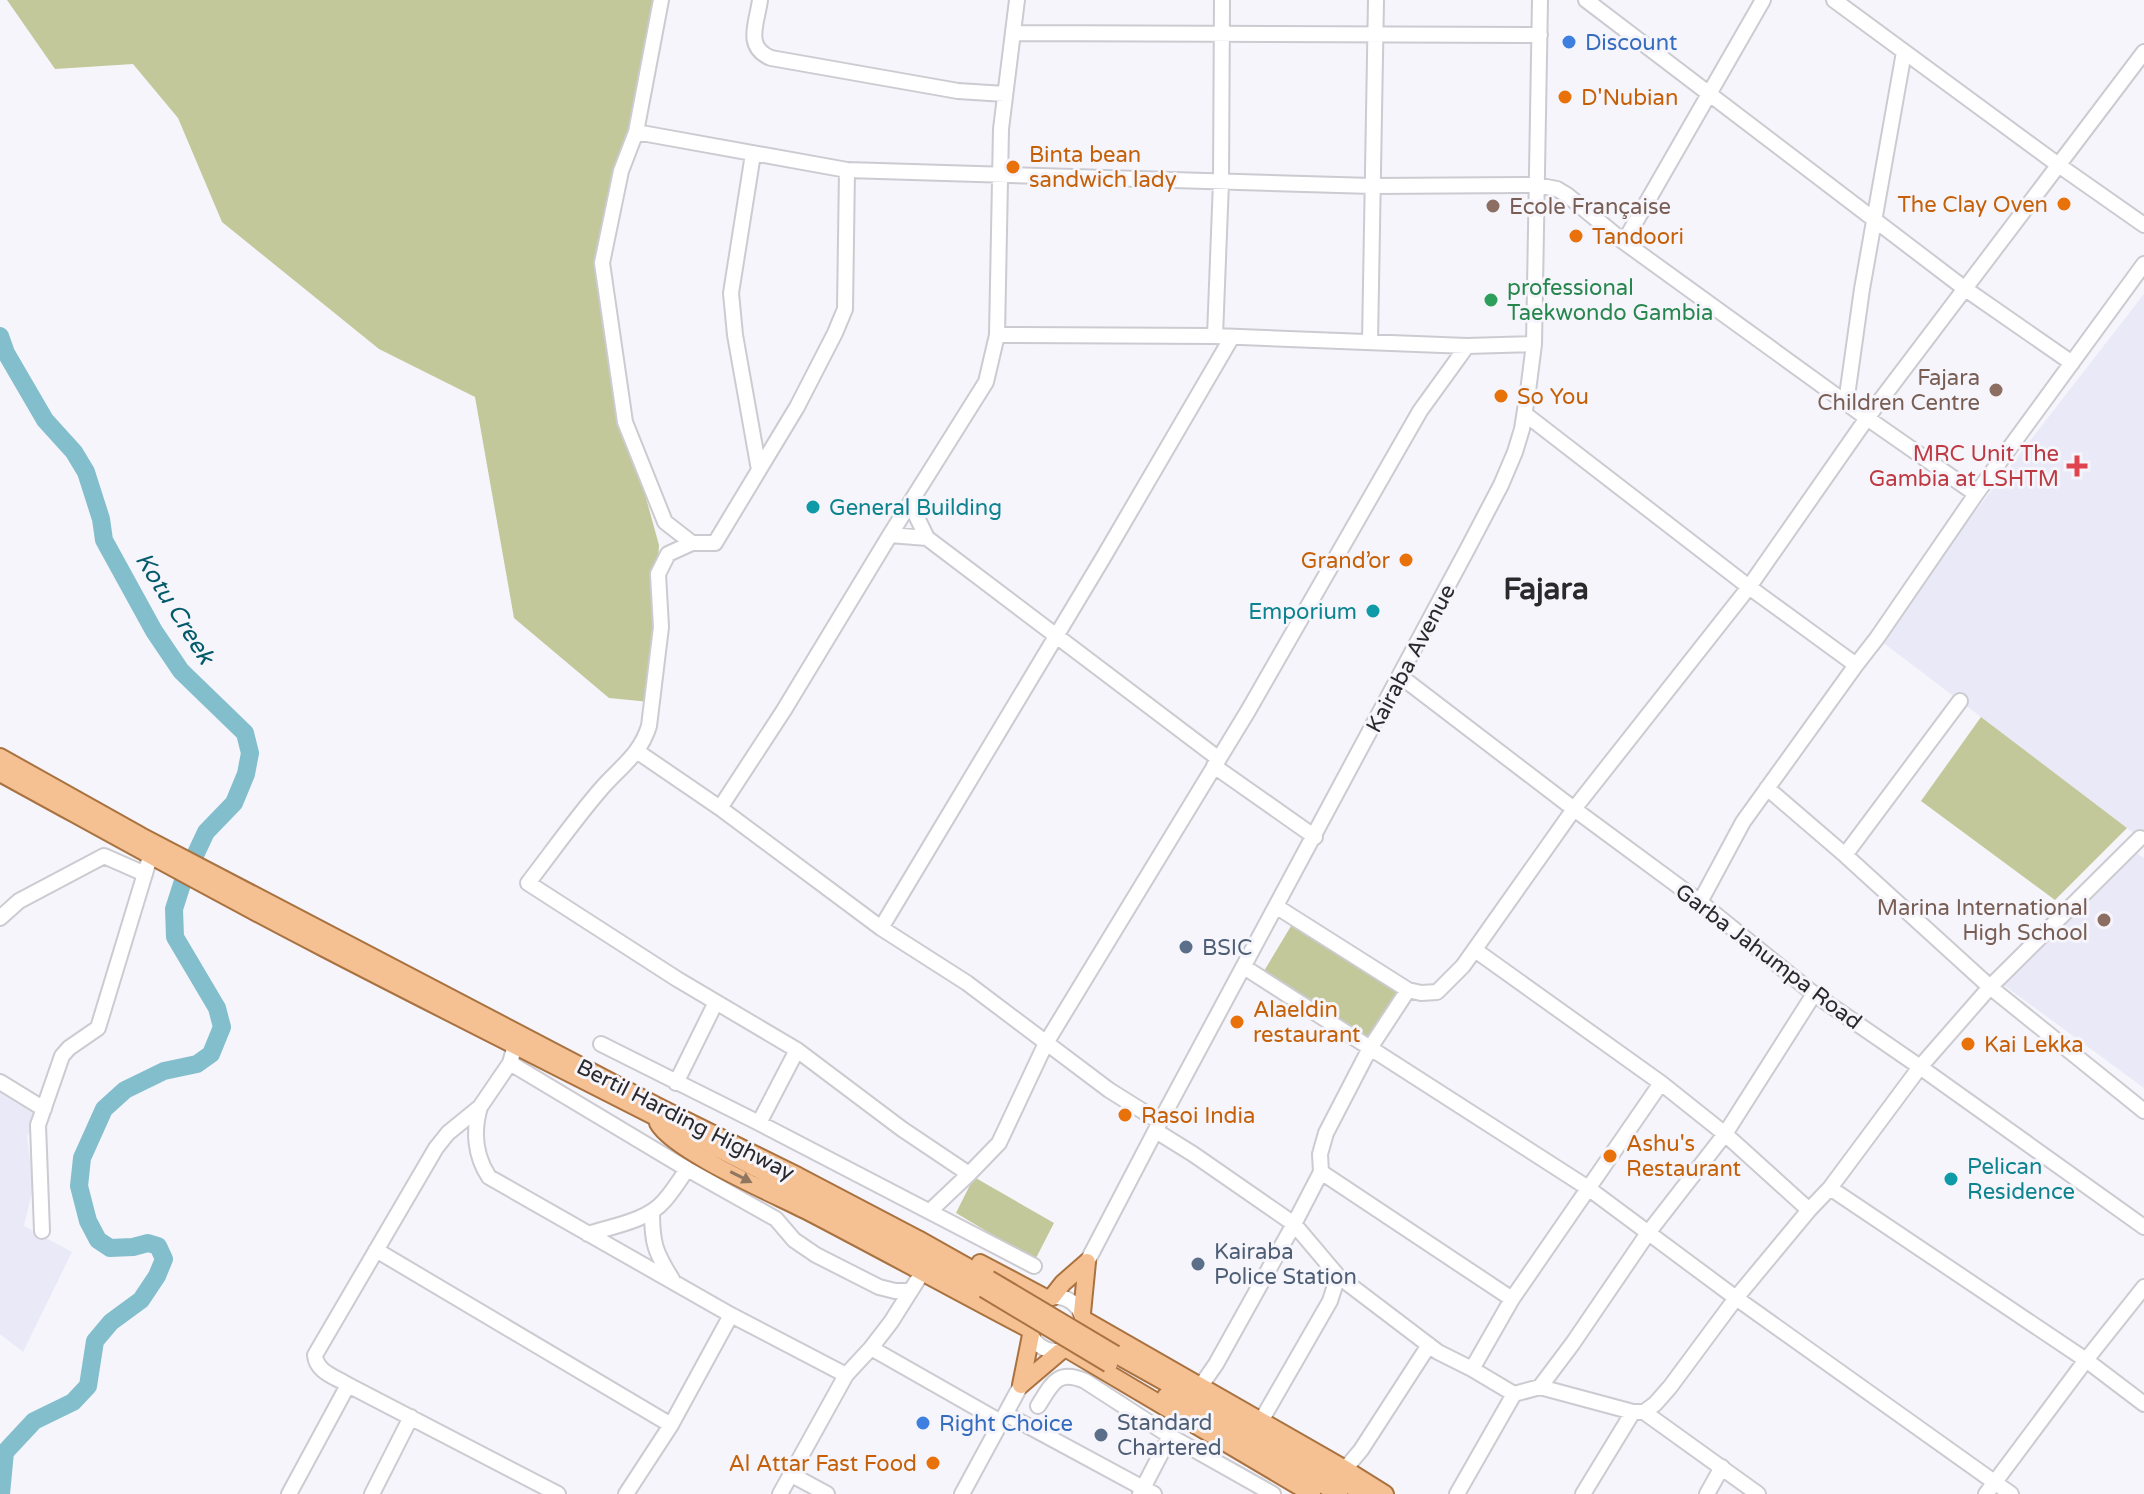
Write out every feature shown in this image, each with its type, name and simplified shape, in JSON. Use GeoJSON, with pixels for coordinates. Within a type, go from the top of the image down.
{"type":"FeatureCollection","features":[{"type":"Feature","properties":{"kind":"main road","name":"Bertil Harding Highway"},"geometry":{"type":"LineString","coordinates":[[0,757],[195,872],[515,1045],[658,1113]]}},
{"type":"Feature","properties":{"kind":"main road","name":"Bertil Harding Highway"},"geometry":{"type":"LineString","coordinates":[[0,773],[150,857],[171,859]]}},
{"type":"Feature","properties":{"kind":"main road","name":"Bertil Harding Highway"},"geometry":{"type":"LineString","coordinates":[[195,872],[678,1123],[912,1249],[1339,1494]]}},
{"type":"Feature","properties":{"kind":"main road"},"geometry":{"type":"LineString","coordinates":[[1021,1385],[1030,1332],[695,1153],[663,1132],[658,1113],[686,1112],[718,1124],[1049,1298],[1087,1262]]}},
{"type":"Feature","properties":{"kind":"main road","name":"Bertil Harding Highway"},"geometry":{"type":"LineString","coordinates":[[678,1123],[798,1176],[918,1239],[1365,1494]]}},
{"type":"Feature","properties":{"kind":"main road"},"geometry":{"type":"LineString","coordinates":[[1087,1262],[1083,1316],[1385,1494]]}},
{"type":"Feature","properties":{"kind":"main road"},"geometry":{"type":"LineString","coordinates":[[1021,1385],[1064,1350],[1312,1494]]}},
{"type":"Feature","properties":{"kind":"street"},"geometry":{"type":"LineString","coordinates":[[661,0],[636,132],[621,171],[602,263],[625,422],[665,522],[692,543]]}},
{"type":"Feature","properties":{"kind":"street"},"geometry":{"type":"LineString","coordinates":[[760,0],[755,47],[771,58],[958,91],[1005,94]]}},
{"type":"Feature","properties":{"kind":"street"},"geometry":{"type":"LineString","coordinates":[[720,808],[986,382],[997,335],[1001,129],[1017,0]]}},
{"type":"Feature","properties":{"kind":"street"},"geometry":{"type":"LineString","coordinates":[[1215,336],[1221,182],[1222,0]]}},
{"type":"Feature","properties":{"kind":"street"},"geometry":{"type":"LineString","coordinates":[[1370,342],[1376,0]]}},
{"type":"Feature","properties":{"kind":"street","name":"Kairaba Avenue"},"geometry":{"type":"LineString","coordinates":[[1087,1262],[1501,485],[1515,452],[1525,414],[1534,344],[1540,0]]}},
{"type":"Feature","properties":{"kind":"street"},"geometry":{"type":"LineString","coordinates":[[1586,0],[1964,288],[2072,363]]}},
{"type":"Feature","properties":{"kind":"street"},"geometry":{"type":"LineString","coordinates":[[1624,242],[1763,0]]}},
{"type":"Feature","properties":{"kind":"street"},"geometry":{"type":"LineString","coordinates":[[1834,0],[2144,225]]}},
{"type":"Feature","properties":{"kind":"street"},"geometry":{"type":"LineString","coordinates":[[1013,33],[1540,35]]}},
{"type":"Feature","properties":{"kind":"street"},"geometry":{"type":"LineString","coordinates":[[1846,403],[1873,217],[1904,52]]}},
{"type":"Feature","properties":{"kind":"street"},"geometry":{"type":"LineString","coordinates":[[1277,907],[1408,990],[1437,992],[1451,980],[1574,809],[1749,587],[1867,418],[2144,52]]}},
{"type":"Feature","properties":{"kind":"street"},"geometry":{"type":"LineString","coordinates":[[636,132],[847,170],[1372,186],[1536,185],[1557,189],[1624,242],[1976,494]]}},
{"type":"Feature","properties":{"kind":"street"},"geometry":{"type":"LineString","coordinates":[[753,154],[731,293],[735,335],[759,470]]}},
{"type":"Feature","properties":{"kind":"street"},"geometry":{"type":"LineString","coordinates":[[847,170],[845,309],[835,333],[797,407],[715,543],[692,543],[668,554],[658,574],[661,627],[649,726],[638,752],[601,789],[528,883],[797,1050],[902,1129],[969,1174]]}},
{"type":"Feature","properties":{"kind":"street"},"geometry":{"type":"LineString","coordinates":[[1700,902],[1743,822],[2144,264]]}},
{"type":"Feature","properties":{"kind":"street"},"geometry":{"type":"LineString","coordinates":[[997,335],[1215,336],[1467,346],[1534,344]]}},
{"type":"Feature","properties":{"kind":"street"},"geometry":{"type":"LineString","coordinates":[[881,928],[1232,337]]}},
{"type":"Feature","properties":{"kind":"street"},"geometry":{"type":"LineString","coordinates":[[930,1211],[999,1143],[1046,1043],[1216,762],[1420,411],[1467,346]]}},
{"type":"Feature","properties":{"kind":"street"},"geometry":{"type":"LineString","coordinates":[[1525,414],[1749,587],[1856,665]]}},
{"type":"Feature","properties":{"kind":"street"},"geometry":{"type":"LineString","coordinates":[[910,503],[927,538],[1057,635],[1315,837]]}},
{"type":"Feature","properties":{"kind":"street"},"geometry":{"type":"LineString","coordinates":[[890,535],[927,538]]}},
{"type":"Feature","properties":{"kind":"street","name":"Garba Jahumpa Road"},"geometry":{"type":"LineString","coordinates":[[1400,676],[1700,902],[1814,994],[2144,1227]]}},
{"type":"Feature","properties":{"kind":"street"},"geometry":{"type":"LineString","coordinates":[[1845,855],[1960,701]]}},
{"type":"Feature","properties":{"kind":"street"},"geometry":{"type":"LineString","coordinates":[[638,752],[720,808],[881,928],[967,983],[1193,1154],[1294,1224],[1338,1276],[1438,1352],[1514,1394]]}},
{"type":"Feature","properties":{"kind":"street"},"geometry":{"type":"LineString","coordinates":[[1767,788],[1990,987],[2144,1111]]}},
{"type":"Feature","properties":{"kind":"street"},"geometry":{"type":"LineString","coordinates":[[1583,1494],[1638,1412],[1655,1404],[1670,1387],[1736,1298],[1830,1188],[1920,1067],[1990,987],[2140,838]]}},
{"type":"Feature","properties":{"kind":"street"},"geometry":{"type":"LineString","coordinates":[[0,918],[19,901],[104,856],[145,874]]}},
{"type":"Feature","properties":{"kind":"street"},"geometry":{"type":"LineString","coordinates":[[42,1231],[38,1125],[62,1056],[98,1028],[150,857]]}},
{"type":"Feature","properties":{"kind":"street"},"geometry":{"type":"LineString","coordinates":[[1475,950],[1661,1083],[1725,1134],[1809,1210]]}},
{"type":"Feature","properties":{"kind":"street"},"geometry":{"type":"LineString","coordinates":[[1244,967],[1588,1188],[1991,1488],[2011,1494]]}},
{"type":"Feature","properties":{"kind":"street"},"geometry":{"type":"LineString","coordinates":[[1200,1387],[1294,1224],[1321,1172],[1320,1154],[1326,1133],[1370,1048],[1408,990]]}},
{"type":"Feature","properties":{"kind":"street"},"geometry":{"type":"LineString","coordinates":[[1540,1387],[1648,1233],[1725,1134],[1814,994]]}},
{"type":"Feature","properties":{"kind":"street"},"geometry":{"type":"LineString","coordinates":[[676,1083],[716,1002]]}},
{"type":"Feature","properties":{"kind":"street"},"geometry":{"type":"LineString","coordinates":[[601,1044],[1034,1266]]}},
{"type":"Feature","properties":{"kind":"street"},"geometry":{"type":"LineString","coordinates":[[515,1045],[510,1063],[480,1107],[442,1141],[315,1355],[315,1362],[348,1385],[558,1494]]}},
{"type":"Feature","properties":{"kind":"street"},"geometry":{"type":"LineString","coordinates":[[759,1123],[797,1050]]}},
{"type":"Feature","properties":{"kind":"street"},"geometry":{"type":"LineString","coordinates":[[510,1063],[776,1219],[794,1240],[816,1255],[879,1287],[910,1291]]}},
{"type":"Feature","properties":{"kind":"street"},"geometry":{"type":"LineString","coordinates":[[0,1082],[44,1109]]}},
{"type":"Feature","properties":{"kind":"street"},"geometry":{"type":"LineString","coordinates":[[1472,1369],[1512,1299],[1661,1083]]}},
{"type":"Feature","properties":{"kind":"street"},"geometry":{"type":"LineString","coordinates":[[480,1107],[475,1124],[476,1140],[489,1177],[731,1315],[846,1375]]}},
{"type":"Feature","properties":{"kind":"street"},"geometry":{"type":"LineString","coordinates":[[588,1234],[652,1212],[687,1169]]}},
{"type":"Feature","properties":{"kind":"street"},"geometry":{"type":"LineString","coordinates":[[1321,1172],[1512,1299]]}},
{"type":"Feature","properties":{"kind":"street"},"geometry":{"type":"LineString","coordinates":[[1830,1188],[2086,1360],[2144,1404]]}},
{"type":"Feature","properties":{"kind":"street"},"geometry":{"type":"LineString","coordinates":[[652,1212],[652,1240],[662,1264],[675,1283]]}},
{"type":"Feature","properties":{"kind":"street"},"geometry":{"type":"LineString","coordinates":[[376,1250],[671,1425]]}},
{"type":"Feature","properties":{"kind":"street"},"geometry":{"type":"LineString","coordinates":[[780,1494],[846,1375],[871,1348],[922,1273]]}},
{"type":"Feature","properties":{"kind":"street"},"geometry":{"type":"LineString","coordinates":[[1261,1421],[1330,1301],[1338,1276]]}},
{"type":"Feature","properties":{"kind":"street"},"geometry":{"type":"LineString","coordinates":[[1991,1488],[2144,1287]]}},
{"type":"Feature","properties":{"kind":"street"},"geometry":{"type":"LineString","coordinates":[[1049,1298],[1069,1300],[1083,1316],[1080,1337],[1064,1350],[1043,1348],[1030,1332],[1032,1311],[1049,1298]]}},
{"type":"Feature","properties":{"kind":"street"},"geometry":{"type":"LineString","coordinates":[[627,1494],[671,1425],[731,1315]]}},
{"type":"Feature","properties":{"kind":"street"},"geometry":{"type":"LineString","coordinates":[[1345,1469],[1361,1450],[1429,1345]]}},
{"type":"Feature","properties":{"kind":"street"},"geometry":{"type":"LineString","coordinates":[[871,1348],[1146,1492],[1170,1436]]}},
{"type":"Feature","properties":{"kind":"street"},"geometry":{"type":"LineString","coordinates":[[1038,1406],[1054,1381],[1074,1377],[1273,1494]]}},
{"type":"Feature","properties":{"kind":"street"},"geometry":{"type":"LineString","coordinates":[[289,1494],[348,1385]]}},
{"type":"Feature","properties":{"kind":"street"},"geometry":{"type":"LineString","coordinates":[[962,1494],[1021,1385]]}},
{"type":"Feature","properties":{"kind":"street"},"geometry":{"type":"LineString","coordinates":[[1457,1494],[1514,1394],[1540,1387],[1638,1412],[1758,1494]]}},
{"type":"Feature","properties":{"kind":"street"},"geometry":{"type":"LineString","coordinates":[[372,1494],[411,1417]]}},
{"type":"Feature","properties":{"kind":"street"},"geometry":{"type":"LineString","coordinates":[[1707,1494],[1722,1467]]}},
{"type":"Feature","properties":{"kind":"street"},"geometry":{"type":"LineString","coordinates":[[790,1474],[827,1494]]}},
{"type":"Feature","properties":{"kind":"shaded area","name":"MRC Unit The Gambia at LSHTM"},"geometry":{"type":"Polygon","coordinates":[[[2144,294],[2144,841],[1877,638],[2144,294]]]}},
{"type":"Feature","properties":{"kind":"shaded area","name":"Marina International High School"},"geometry":{"type":"Polygon","coordinates":[[[2133,851],[2144,858],[2144,1088],[2001,983],[2133,851]]]}},
{"type":"Feature","properties":{"kind":"shaded area"},"geometry":{"type":"Polygon","coordinates":[[[0,1092],[38,1114],[27,1137],[34,1184],[24,1226],[72,1252],[23,1352],[0,1334],[0,1092]]]}},
{"type":"Feature","properties":{"kind":"green space"},"geometry":{"type":"Polygon","coordinates":[[[7,0],[660,0],[602,263],[625,422],[659,545],[650,702],[609,698],[514,618],[475,397],[379,349],[222,222],[178,118],[133,64],[55,69],[7,0]]]}},
{"type":"Feature","properties":{"kind":"green space"},"geometry":{"type":"Polygon","coordinates":[[[1981,717],[2127,828],[2055,900],[1921,801],[1981,717]]]}},
{"type":"Feature","properties":{"kind":"green space"},"geometry":{"type":"Polygon","coordinates":[[[1291,926],[1401,993],[1371,1042],[1261,976],[1291,926]]]}},
{"type":"Feature","properties":{"kind":"green space"},"geometry":{"type":"Polygon","coordinates":[[[974,1177],[1054,1223],[1035,1260],[956,1213],[974,1177]]]}},
{"type":"Feature","properties":{"kind":"waterway","name":"Kotu Creek"},"geometry":{"type":"LineString","coordinates":[[0,336],[6,353],[45,420],[74,452],[86,472],[101,519],[104,540],[154,631],[181,671],[245,733],[250,753],[246,774],[234,803],[206,832],[183,881],[174,909],[175,937],[217,1008],[222,1027],[211,1054],[197,1064],[164,1071],[125,1090],[104,1109],[82,1158],[79,1186],[88,1221],[98,1240],[110,1248],[148,1243],[158,1246],[164,1259],[141,1300],[111,1322],[95,1341],[88,1386],[73,1402],[34,1421],[5,1452],[1,1494]]}},
{"type":"Feature","properties":{"kind":"place","name":"Discount"},"geometry":{"type":"Point","coordinates":[1569,42]}},
{"type":"Feature","properties":{"kind":"place","name":"D'Nubian"},"geometry":{"type":"Point","coordinates":[1565,97]}},
{"type":"Feature","properties":{"kind":"place","name":"Binta bean sandwich lady"},"geometry":{"type":"Point","coordinates":[1013,167]}},
{"type":"Feature","properties":{"kind":"place","name":"The Clay Oven"},"geometry":{"type":"Point","coordinates":[2064,204]}},
{"type":"Feature","properties":{"kind":"place","name":"Ecole Française"},"geometry":{"type":"Point","coordinates":[1493,206]}},
{"type":"Feature","properties":{"kind":"place","name":"Tandoori"},"geometry":{"type":"Point","coordinates":[1576,236]}},
{"type":"Feature","properties":{"kind":"place","name":"professional Taekwondo Gambia"},"geometry":{"type":"Point","coordinates":[1491,300]}},
{"type":"Feature","properties":{"kind":"place","name":"Fajara Children Centre"},"geometry":{"type":"Point","coordinates":[1996,390]}},
{"type":"Feature","properties":{"kind":"place","name":"So You"},"geometry":{"type":"Point","coordinates":[1501,396]}},
{"type":"Feature","properties":{"kind":"place","name":"MRC Unit The Gambia at LSHTM"},"geometry":{"type":"Point","coordinates":[2077,466]}},
{"type":"Feature","properties":{"kind":"place","name":"General Building"},"geometry":{"type":"Point","coordinates":[813,507]}},
{"type":"Feature","properties":{"kind":"place","name":"Grand’or"},"geometry":{"type":"Point","coordinates":[1406,560]}},
{"type":"Feature","properties":{"kind":"place","name":"Emporium"},"geometry":{"type":"Point","coordinates":[1373,611]}},
{"type":"Feature","properties":{"kind":"place","name":"Marina International High School"},"geometry":{"type":"Point","coordinates":[2104,920]}},
{"type":"Feature","properties":{"kind":"place","name":"BSIC"},"geometry":{"type":"Point","coordinates":[1186,947]}},
{"type":"Feature","properties":{"kind":"place","name":"Alaeldin restaurant"},"geometry":{"type":"Point","coordinates":[1237,1022]}},
{"type":"Feature","properties":{"kind":"place","name":"Kai Lekka"},"geometry":{"type":"Point","coordinates":[1968,1044]}},
{"type":"Feature","properties":{"kind":"place","name":"Rasoi India"},"geometry":{"type":"Point","coordinates":[1125,1115]}},
{"type":"Feature","properties":{"kind":"place","name":"Ashu's Restaurant"},"geometry":{"type":"Point","coordinates":[1610,1156]}},
{"type":"Feature","properties":{"kind":"place","name":"Pelican Residence"},"geometry":{"type":"Point","coordinates":[1951,1179]}},
{"type":"Feature","properties":{"kind":"place","name":"Kairaba Police Station"},"geometry":{"type":"Point","coordinates":[1198,1264]}},
{"type":"Feature","properties":{"kind":"place","name":"Right Choice"},"geometry":{"type":"Point","coordinates":[923,1423]}},
{"type":"Feature","properties":{"kind":"place","name":"Standard Chartered"},"geometry":{"type":"Point","coordinates":[1101,1435]}},
{"type":"Feature","properties":{"kind":"place","name":"Al Attar Fast Food"},"geometry":{"type":"Point","coordinates":[933,1463]}},
{"type":"Feature","properties":{"kind":"district","name":"Fajara"},"geometry":{"type":"Point","coordinates":[1546,589]}}]}
